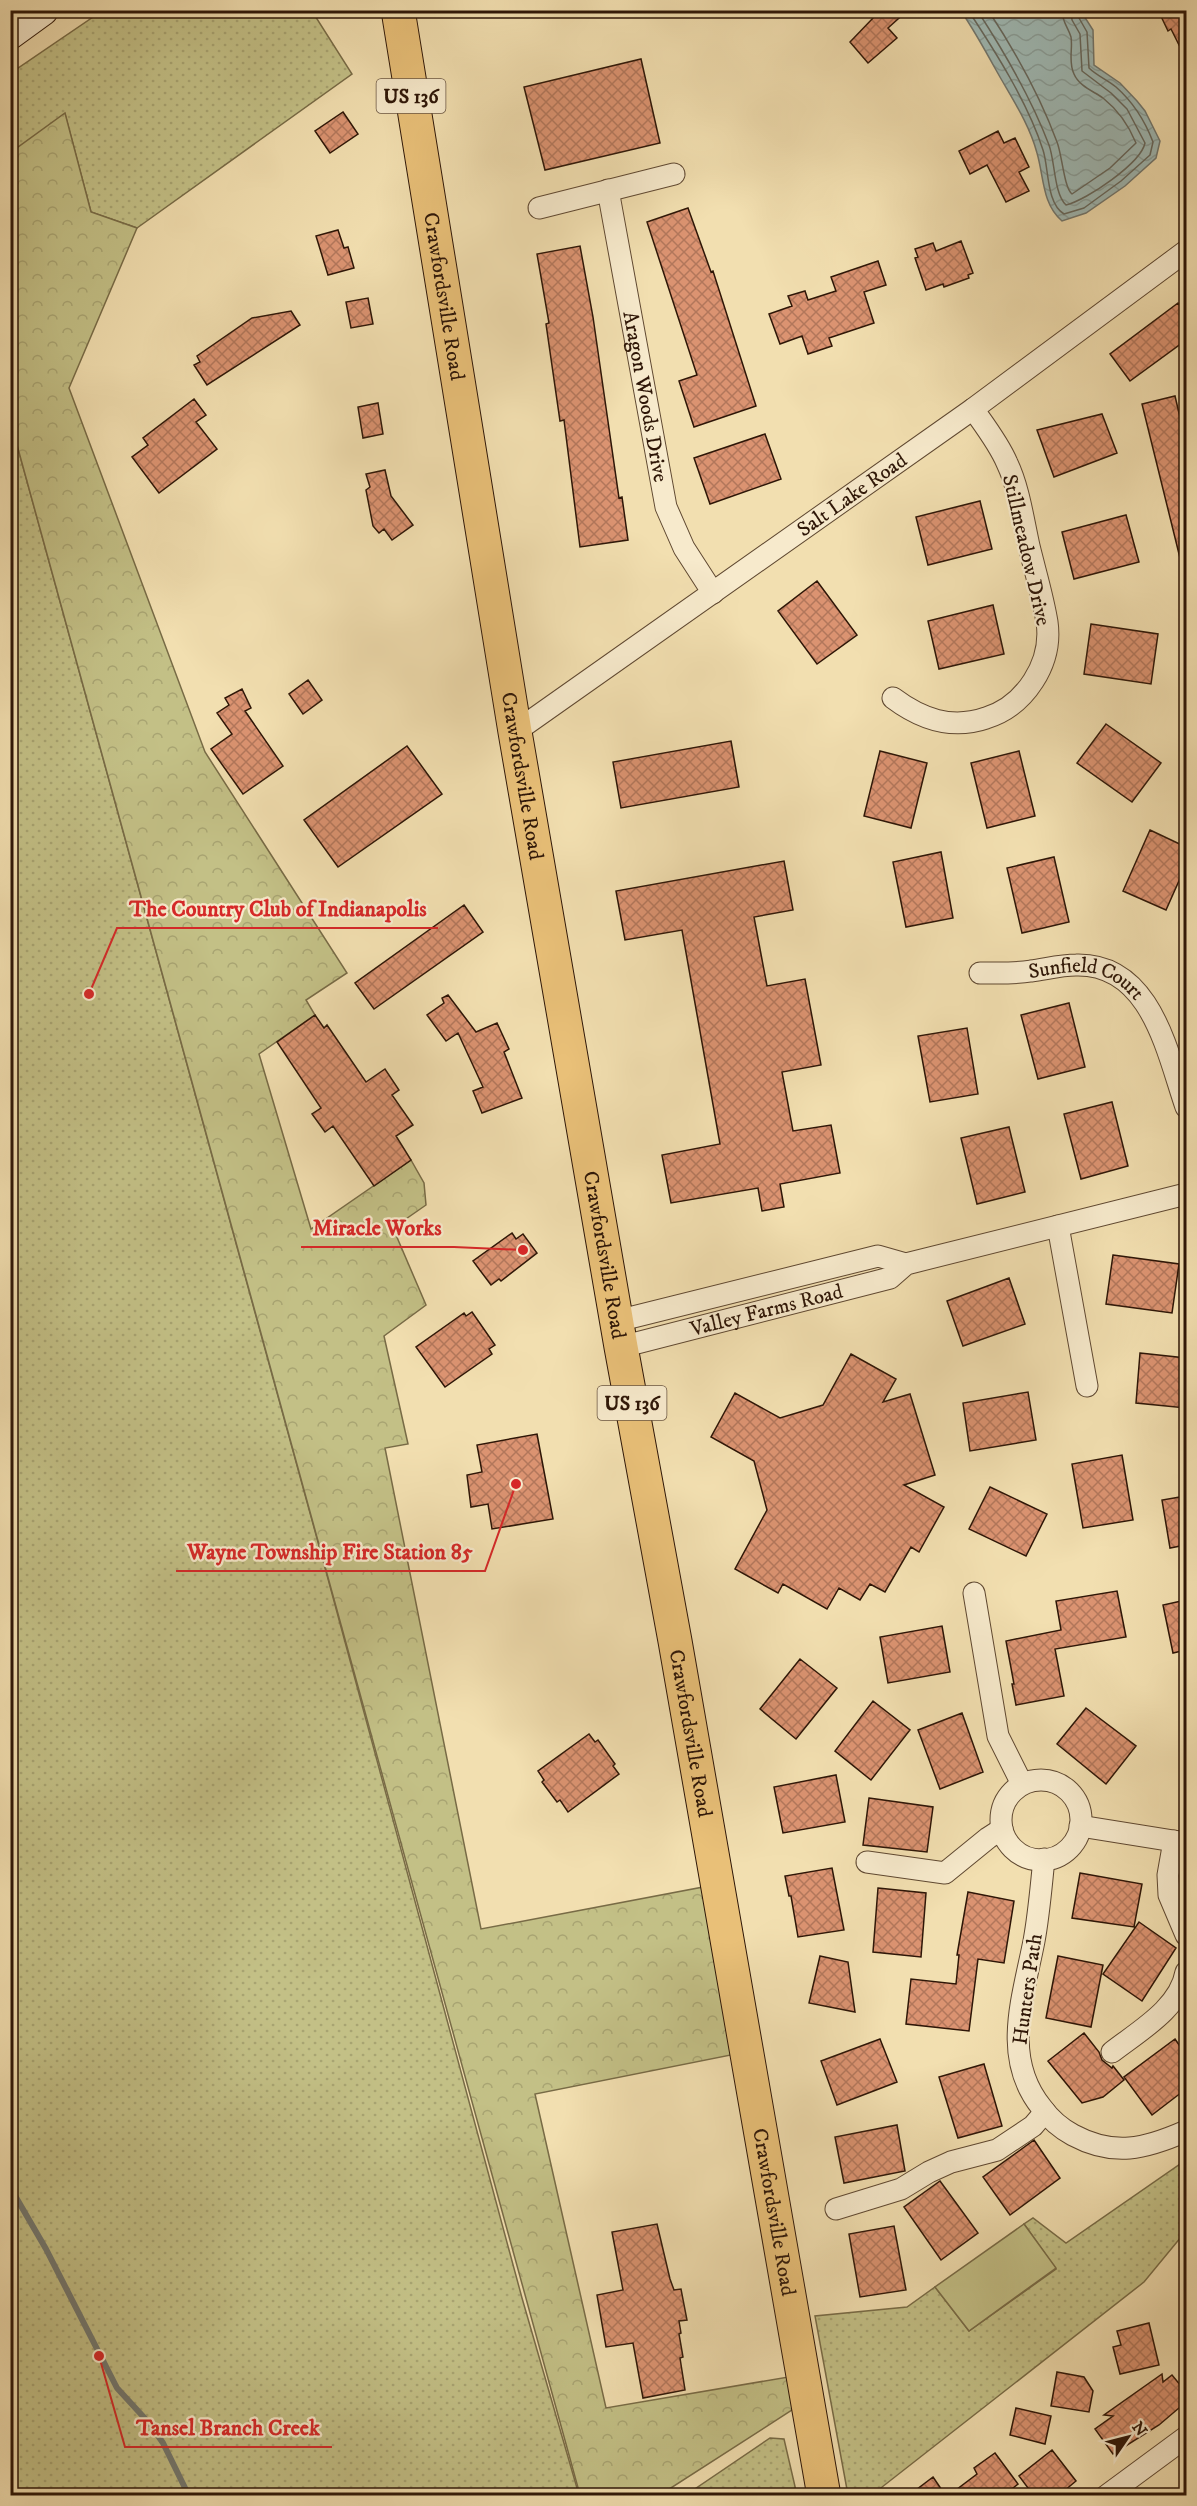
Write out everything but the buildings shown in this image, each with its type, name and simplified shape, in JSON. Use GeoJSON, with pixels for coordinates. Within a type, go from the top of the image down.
{"type":"FeatureCollection","features":[{"type":"Feature","properties":{"kind":"main road"},"geometry":{"type":"LineString","coordinates":[[10,34],[43,10]]}},
{"type":"Feature","properties":{"kind":"main road","name":"Crawfordsville Road"},"geometry":{"type":"LineString","coordinates":[[398,10],[515,732],[824,2496]]}},
{"type":"Feature","properties":{"kind":"street"},"geometry":{"type":"LineString","coordinates":[[539,208],[674,174]]}},
{"type":"Feature","properties":{"kind":"street","name":"Aragon Woods Drive"},"geometry":{"type":"LineString","coordinates":[[608,190],[666,507],[684,548],[713,593]]}},
{"type":"Feature","properties":{"kind":"street","name":"Salt Lake Road"},"geometry":{"type":"LineString","coordinates":[[515,732],[973,409],[1186,252]]}},
{"type":"Feature","properties":{"kind":"street","name":"Stillmeadow Drive"},"geometry":{"type":"LineString","coordinates":[[892,698],[907,709],[932,720],[958,724],[975,722],[993,716],[1016,701],[1033,681],[1045,656],[1046,621],[1015,483],[1001,450],[973,409]]}},
{"type":"Feature","properties":{"kind":"street","name":"Sunfield Court"},"geometry":{"type":"LineString","coordinates":[[980,973],[1022,973],[1079,964],[1107,971],[1123,980],[1149,1006],[1186,1107]]}},
{"type":"Feature","properties":{"kind":"street","name":"Valley Farms Road"},"geometry":{"type":"LineString","coordinates":[[619,1334],[890,1278],[906,1264],[1186,1194]]}},
{"type":"Feature","properties":{"kind":"street"},"geometry":{"type":"LineString","coordinates":[[1058,1226],[1088,1386]]}},
{"type":"Feature","properties":{"kind":"street"},"geometry":{"type":"LineString","coordinates":[[974,1593],[998,1736],[1023,1784]]}},
{"type":"Feature","properties":{"kind":"street"},"geometry":{"type":"LineString","coordinates":[[1044,1780],[1064,1787],[1078,1804],[1080,1826],[1076,1839],[1068,1849],[1057,1856],[1044,1859],[1030,1858],[1018,1852],[1008,1842],[1002,1829],[1001,1816],[1004,1803],[1012,1792],[1023,1784],[1044,1780]]}},
{"type":"Feature","properties":{"kind":"street"},"geometry":{"type":"LineString","coordinates":[[1080,1826],[1180,1842],[1168,1875],[1169,1894],[1186,1935]]}},
{"type":"Feature","properties":{"kind":"street"},"geometry":{"type":"LineString","coordinates":[[867,1862],[945,1873],[987,1838],[1002,1829]]}},
{"type":"Feature","properties":{"kind":"street","name":"Hunters Path"},"geometry":{"type":"LineString","coordinates":[[1044,1859],[1036,1929],[1017,2033],[1018,2058],[1023,2078],[1032,2097],[1065,2131],[1089,2143],[1106,2147],[1141,2148],[1186,2131]]}},
{"type":"Feature","properties":{"kind":"street"},"geometry":{"type":"LineString","coordinates":[[1112,2052],[1174,2000],[1185,1982],[1186,1972]]}},
{"type":"Feature","properties":{"kind":"street"},"geometry":{"type":"LineString","coordinates":[[836,2209],[901,2189],[951,2162],[997,2150],[1033,2126],[1045,2112]]}},
{"type":"Feature","properties":{"kind":"street"},"geometry":{"type":"LineString","coordinates":[[1106,2496],[1186,2437]]}},
{"type":"Feature","properties":{"kind":"green space"},"geometry":{"type":"Polygon","coordinates":[[[102,11],[312,11],[352,74],[137,228],[91,212],[65,114],[11,153],[11,73],[102,11]]]}},
{"type":"Feature","properties":{"kind":"green space"},"geometry":{"type":"Polygon","coordinates":[[[65,113],[91,212],[137,228],[69,388],[205,752],[347,973],[306,1000],[315,1015],[259,1054],[311,1229],[411,1160],[424,1183],[426,1205],[393,1228],[426,1305],[384,1336],[408,1444],[385,1448],[481,1929],[714,1885],[741,2053],[535,2094],[606,2408],[800,2375],[806,2401],[660,2495],[580,2495],[11,423],[10,153],[65,113]]]}},
{"type":"Feature","properties":{"kind":"green space"},"geometry":{"type":"Polygon","coordinates":[[[11,423],[324,1564],[522,2298],[579,2495],[11,2495],[11,423]]]}},
{"type":"Feature","properties":{"kind":"green space"},"geometry":{"type":"Polygon","coordinates":[[[1186,2160],[1186,2231],[1144,2282],[877,2491],[870,2495],[848,2495],[815,2316],[907,2307],[935,2287],[969,2331],[1056,2269],[1024,2224],[1033,2218],[1066,2243],[1186,2160]]]}},
{"type":"Feature","properties":{"kind":"green space"},"geometry":{"type":"Polygon","coordinates":[[[1024,2224],[1056,2268],[969,2331],[935,2287],[1024,2224]]]}},
{"type":"Feature","properties":{"kind":"green space"},"geometry":{"type":"Polygon","coordinates":[[[770,2438],[784,2439],[797,2495],[686,2495],[770,2438]]]}},
{"type":"Feature","properties":{"kind":"water"},"geometry":{"type":"Polygon","coordinates":[[[961,11],[1084,11],[1084,16],[1093,30],[1094,65],[1120,83],[1145,111],[1160,141],[1156,158],[1125,186],[1086,213],[1062,221],[1055,214],[1047,198],[1034,142],[1024,121],[961,11]]]}},
{"type":"Feature","properties":{"kind":"waterway"},"geometry":{"type":"LineString","coordinates":[[10,2187],[46,2249],[117,2388],[150,2424],[163,2443],[189,2496]]}},
{"type":"Feature","properties":{"kind":"place","name":"The Country Club of Indianapolis"},"geometry":{"type":"Point","coordinates":[89,994]}},
{"type":"Feature","properties":{"kind":"place","name":"Miracle Works"},"geometry":{"type":"Point","coordinates":[523,1250]}},
{"type":"Feature","properties":{"kind":"place","name":"Wayne Township Fire Station 85"},"geometry":{"type":"Point","coordinates":[516,1484]}},
{"type":"Feature","properties":{"kind":"place","name":"Tansel Branch Creek"},"geometry":{"type":"Point","coordinates":[99,2356]}}]}
